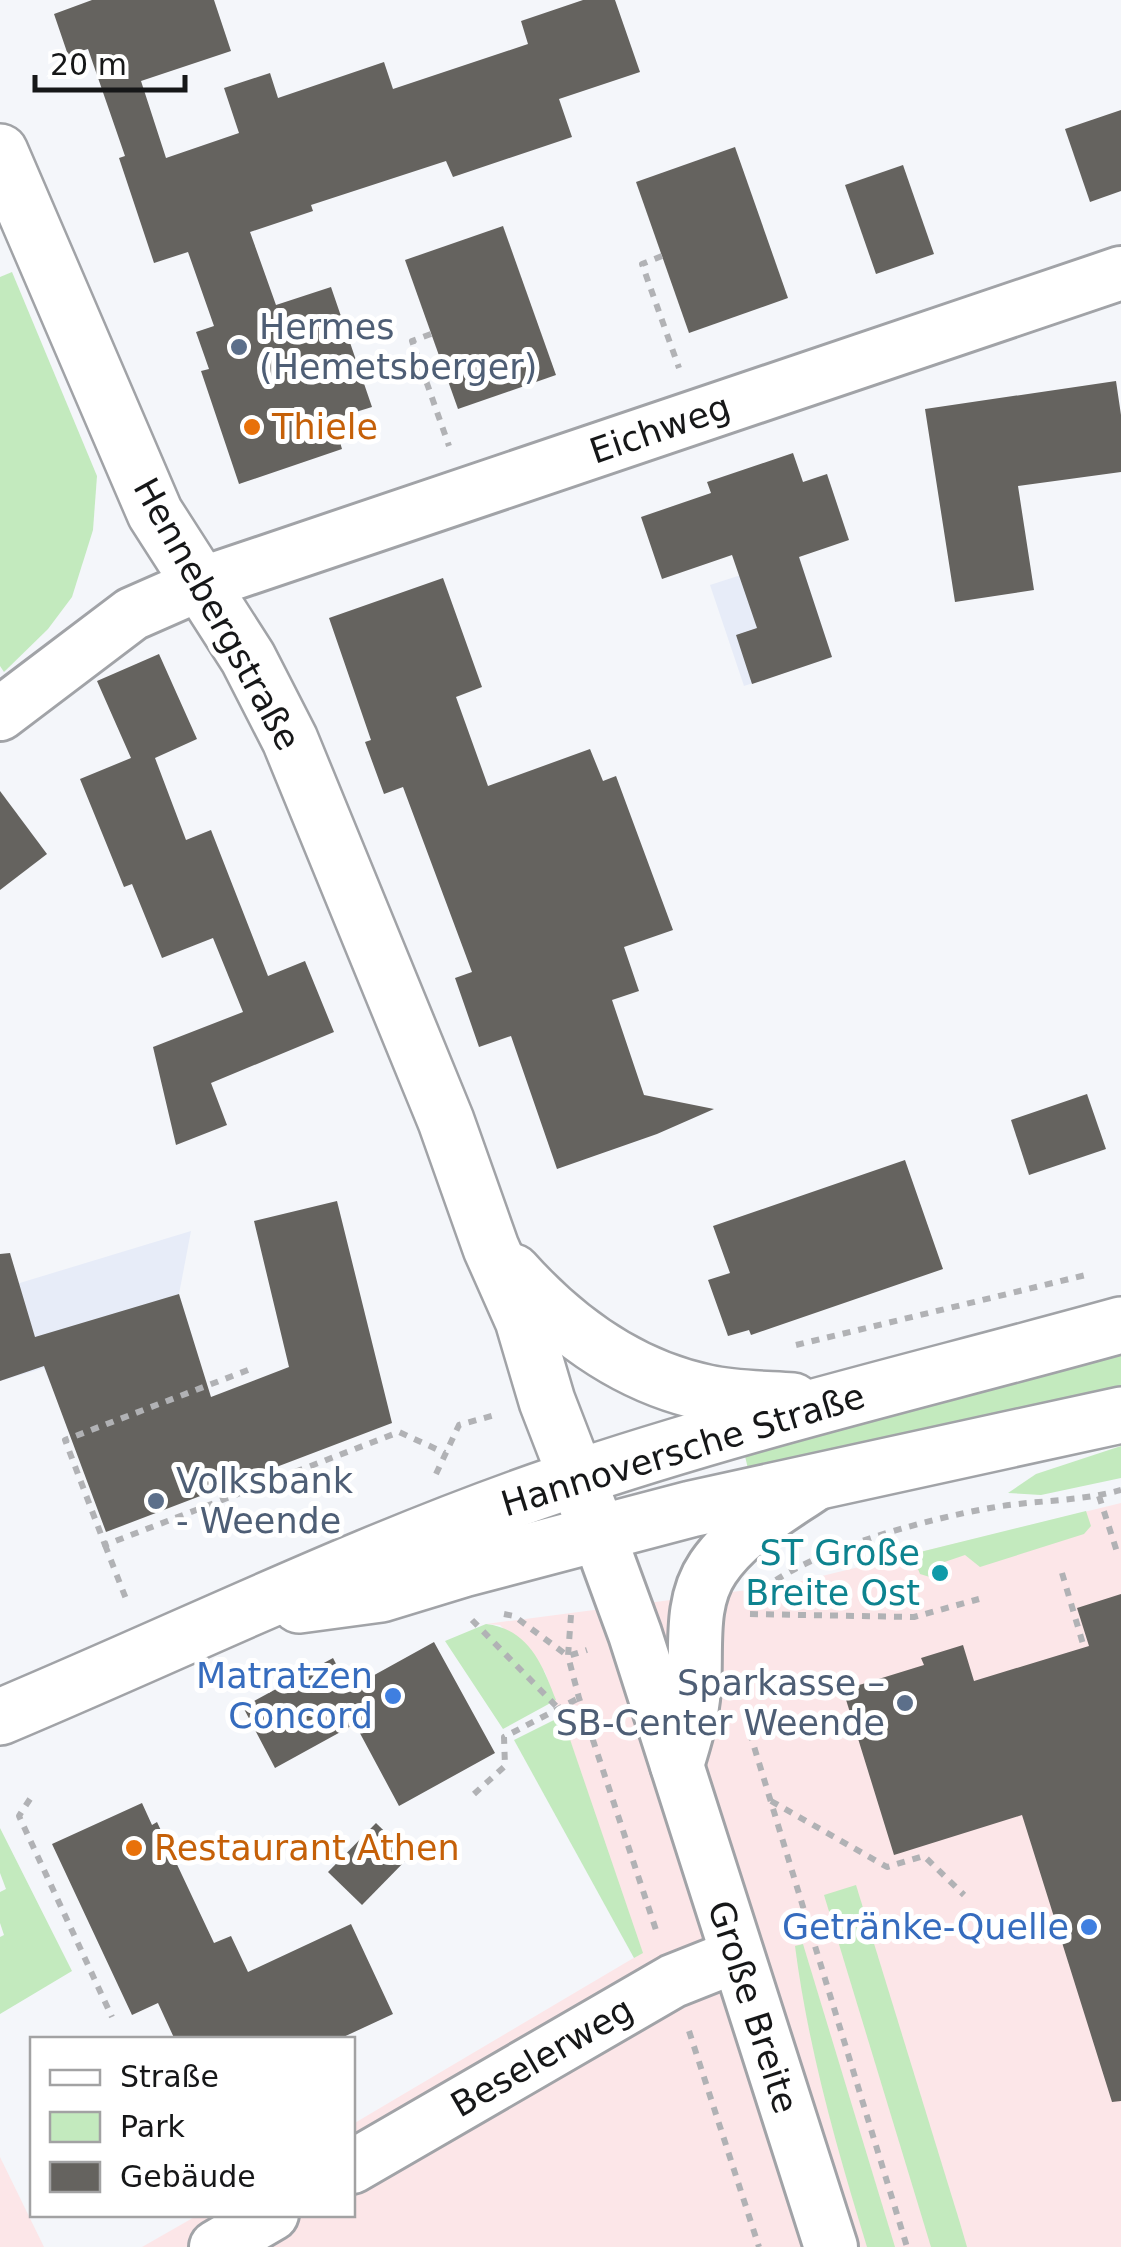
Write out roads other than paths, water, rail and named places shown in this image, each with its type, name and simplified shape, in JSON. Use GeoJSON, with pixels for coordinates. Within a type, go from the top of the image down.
{"type":"FeatureCollection","features":[{"type":"Feature","properties":{"kind":"street","name":"Hennebergstraße"},"geometry":{"type":"LineString","coordinates":[[0,152],[155,514],[248,658],[290,740],[446,1122],[490,1248],[523,1380],[568,1481]]}},
{"type":"Feature","properties":{"kind":"street","name":"Eichweg"},"geometry":{"type":"LineString","coordinates":[[0,714],[132,614],[198,585],[1121,273]]}},
{"type":"Feature","properties":{"kind":"street"},"geometry":{"type":"LineString","coordinates":[[490,1248],[564,1323],[639,1370],[711,1394],[826,1404]]}},
{"type":"Feature","properties":{"kind":"street","name":"Hannoversche Straße"},"geometry":{"type":"LineString","coordinates":[[0,1717],[147,1651],[256,1608],[366,1556],[568,1481],[674,1446],[1121,1325]]}},
{"type":"Feature","properties":{"kind":"street","name":"Hannoversche Straße"},"geometry":{"type":"LineString","coordinates":[[256,1608],[322,1604],[381,1594],[690,1509],[1121,1415]]}},
{"type":"Feature","properties":{"kind":"street","name":"Große Breite"},"geometry":{"type":"LineString","coordinates":[[568,1481],[588,1536],[639,1713],[650,1734],[677,1766],[831,2247]]}},
{"type":"Feature","properties":{"kind":"street"},"geometry":{"type":"LineString","coordinates":[[677,1766],[690,1722],[696,1618],[704,1584],[736,1541],[815,1484]]}},
{"type":"Feature","properties":{"kind":"street","name":"Beselerweg"},"geometry":{"type":"LineString","coordinates":[[355,2166],[673,1981],[736,1956]]}},
{"type":"Feature","properties":{"kind":"street"},"geometry":{"type":"LineString","coordinates":[[216,2247],[267,2217]]}},
{"type":"Feature","properties":{"kind":"place","name":"Hermes (Hemetsberger)"},"geometry":{"type":"Point","coordinates":[239,347]}},
{"type":"Feature","properties":{"kind":"place","name":"Thiele"},"geometry":{"type":"Point","coordinates":[252,427]}},
{"type":"Feature","properties":{"kind":"place","name":"Volksbank - Weende"},"geometry":{"type":"Point","coordinates":[156,1501]}},
{"type":"Feature","properties":{"kind":"place","name":"ST Große Breite Ost"},"geometry":{"type":"Point","coordinates":[940,1573]}},
{"type":"Feature","properties":{"kind":"place","name":"Matratzen Concord"},"geometry":{"type":"Point","coordinates":[393,1696]}},
{"type":"Feature","properties":{"kind":"place","name":"Sparkasse – SB-Center Weende"},"geometry":{"type":"Point","coordinates":[905,1703]}},
{"type":"Feature","properties":{"kind":"place","name":"Restaurant Athen"},"geometry":{"type":"Point","coordinates":[134,1848]}},
{"type":"Feature","properties":{"kind":"place","name":"Getränke-Quelle"},"geometry":{"type":"Point","coordinates":[1089,1927]}}]}
